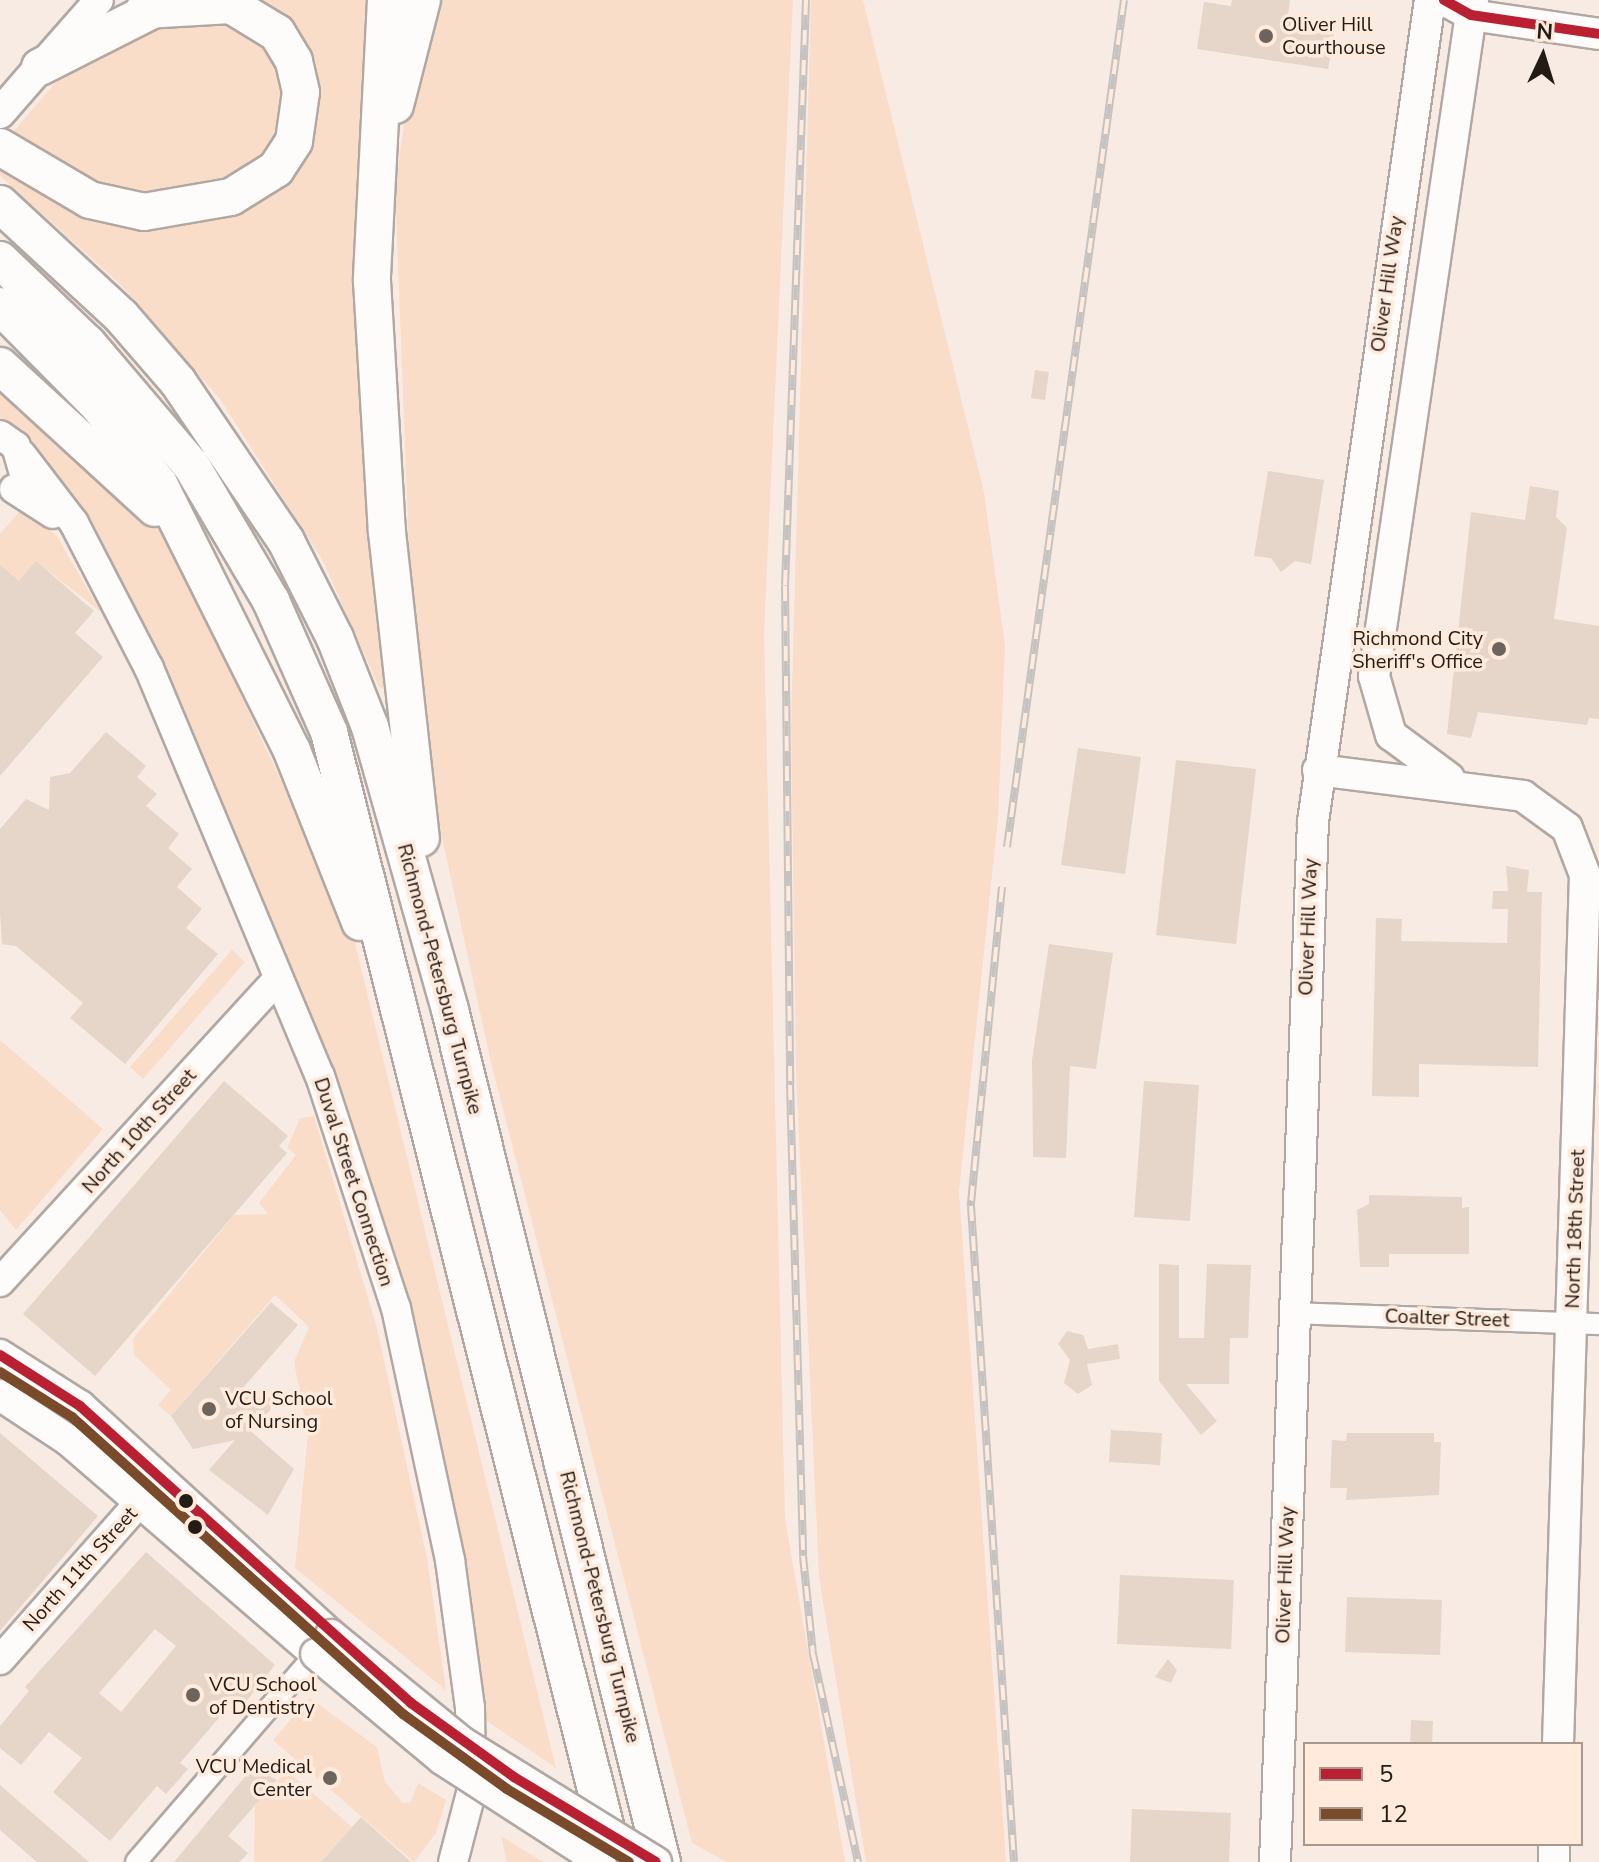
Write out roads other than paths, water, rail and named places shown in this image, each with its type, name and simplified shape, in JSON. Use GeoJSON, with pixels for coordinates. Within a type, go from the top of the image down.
{"type":"FeatureCollection","features":[{"type":"Feature","properties":{"kind":"highway"},"geometry":{"type":"LineString","coordinates":[[386,0],[372,281],[401,670],[450,1010]]}},
{"type":"Feature","properties":{"kind":"highway"},"geometry":{"type":"LineString","coordinates":[[372,281],[393,117],[422,0]]}},
{"type":"Feature","properties":{"kind":"highway"},"geometry":{"type":"LineString","coordinates":[[0,147],[90,200],[144,212],[231,197],[276,169],[294,141],[301,92],[294,61],[277,33],[231,5],[159,5],[31,78]]}},
{"type":"Feature","properties":{"kind":"highway","name":"Richmond-Petersburg Turnpike"},"geometry":{"type":"LineString","coordinates":[[0,204],[121,316],[178,382],[286,541],[370,727],[450,1010],[659,1862]]}},
{"type":"Feature","properties":{"kind":"highway"},"geometry":{"type":"LineString","coordinates":[[0,260],[87,343],[191,465],[271,601],[329,732],[614,1862]]}},
{"type":"Feature","properties":{"kind":"highway"},"geometry":{"type":"LineString","coordinates":[[0,306],[130,445],[208,574],[292,751],[407,1034]]}},
{"type":"Feature","properties":{"kind":"highway"},"geometry":{"type":"LineString","coordinates":[[0,366],[141,494],[208,574]]}},
{"type":"Feature","properties":{"kind":"highway"},"geometry":{"type":"LineString","coordinates":[[557,1633],[583,1862]]}},
{"type":"Feature","properties":{"kind":"main road","name":"Oliver Hill Way"},"geometry":{"type":"LineString","coordinates":[[1275,1862],[1294,1313],[1318,770],[1430,0]]}},
{"type":"Feature","properties":{"kind":"main road"},"geometry":{"type":"LineString","coordinates":[[1444,0],[1599,34]]}},
{"type":"Feature","properties":{"kind":"main road","name":"Oliver Hill Way"},"geometry":{"type":"LineString","coordinates":[[1469,787],[1400,746],[1378,707],[1374,676],[1472,8]]}},
{"type":"Feature","properties":{"kind":"main road"},"geometry":{"type":"LineString","coordinates":[[0,113],[31,78]]}},
{"type":"Feature","properties":{"kind":"main road","name":"North 18th Street"},"geometry":{"type":"LineString","coordinates":[[1318,770],[1523,796],[1554,815],[1579,850],[1585,875],[1586,1323],[1558,1742]]}},
{"type":"Feature","properties":{"kind":"main road"},"geometry":{"type":"LineString","coordinates":[[0,1355],[80,1406],[150,1490],[324,1644],[454,1769],[601,1862]]}},
{"type":"Feature","properties":{"kind":"main road"},"geometry":{"type":"LineString","coordinates":[[0,1395],[150,1490]]}},
{"type":"Feature","properties":{"kind":"main road"},"geometry":{"type":"LineString","coordinates":[[324,1644],[463,1743],[659,1862]]}},
{"type":"Feature","properties":{"kind":"street"},"geometry":{"type":"LineString","coordinates":[[31,78],[99,0]]}},
{"type":"Feature","properties":{"kind":"street","name":"Duval Street Connection"},"geometry":{"type":"LineString","coordinates":[[0,435],[22,455],[82,543],[149,668],[278,979],[351,1167],[421,1411],[472,1734],[471,1793],[453,1862]]}},
{"type":"Feature","properties":{"kind":"street"},"geometry":{"type":"LineString","coordinates":[[4,495],[22,455]]}},
{"type":"Feature","properties":{"kind":"street","name":"Duval Street Connection"},"geometry":{"type":"LineString","coordinates":[[4,495],[82,543]]}},
{"type":"Feature","properties":{"kind":"street","name":"North 10th Street"},"geometry":{"type":"LineString","coordinates":[[0,1282],[278,979]]}},
{"type":"Feature","properties":{"kind":"street","name":"Coalter Street"},"geometry":{"type":"LineString","coordinates":[[1294,1313],[1586,1323]]}},
{"type":"Feature","properties":{"kind":"street","name":"North 11th Street"},"geometry":{"type":"LineString","coordinates":[[0,1660],[150,1490]]}},
{"type":"Feature","properties":{"kind":"street"},"geometry":{"type":"LineString","coordinates":[[136,1862],[324,1644]]}},
{"type":"Feature","properties":{"kind":"railway"},"geometry":{"type":"LineString","coordinates":[[806,0],[785,586],[790,1085],[803,1556],[813,1654],[858,1862]]}},
{"type":"Feature","properties":{"kind":"railway"},"geometry":{"type":"LineString","coordinates":[[1007,847],[1124,0]]}},
{"type":"Feature","properties":{"kind":"railway"},"geometry":{"type":"LineString","coordinates":[[1002,887],[971,1206],[1014,1862]]}},
{"type":"Feature","properties":{"kind":"place","name":"Oliver Hill Courthouse"},"geometry":{"type":"Point","coordinates":[1266,36]}},
{"type":"Feature","properties":{"kind":"place","name":"Richmond City Sheriff's Office"},"geometry":{"type":"Point","coordinates":[1499,649]}},
{"type":"Feature","properties":{"kind":"place","name":"VCU School of Nursing"},"geometry":{"type":"Point","coordinates":[209,1409]}},
{"type":"Feature","properties":{"kind":"place","name":"VCU School of Dentistry"},"geometry":{"type":"Point","coordinates":[193,1695]}},
{"type":"Feature","properties":{"kind":"place","name":"VCU Medical Center"},"geometry":{"type":"Point","coordinates":[330,1778]}}]}
